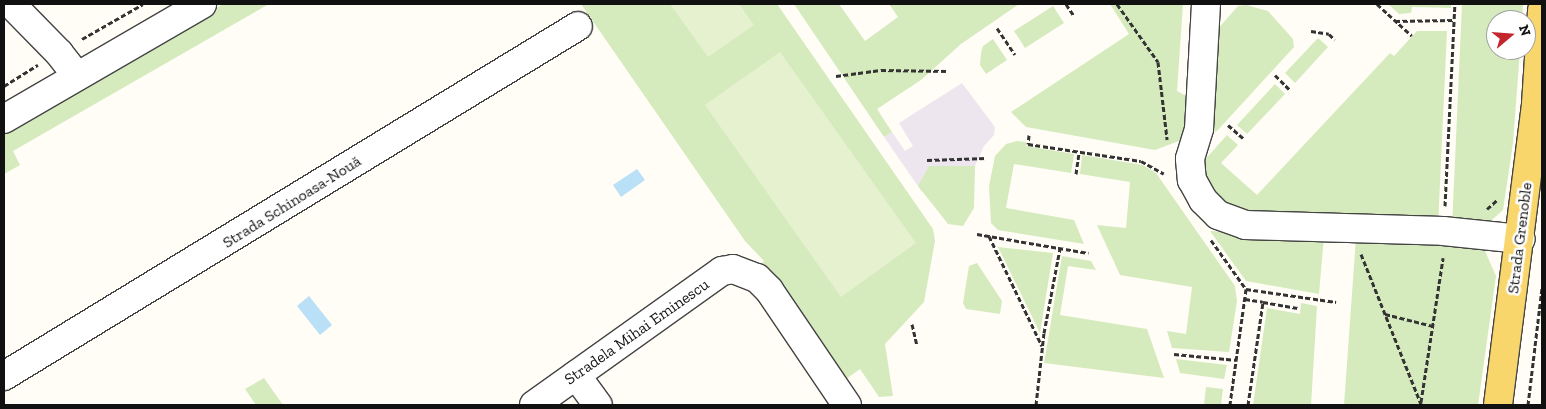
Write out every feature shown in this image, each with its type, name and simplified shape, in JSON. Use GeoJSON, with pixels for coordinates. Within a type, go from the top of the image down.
{"type":"FeatureCollection","features":[{"type":"Feature","properties":{"kind":"main road","name":"Strada Grenoble"},"geometry":{"type":"LineString","coordinates":[[1498,405],[1521,239],[1536,104],[1542,10]]}},
{"type":"Feature","properties":{"kind":"street"},"geometry":{"type":"LineString","coordinates":[[11,4],[59,53],[77,76]]}},
{"type":"Feature","properties":{"kind":"street"},"geometry":{"type":"LineString","coordinates":[[4,119],[202,4]]}},
{"type":"Feature","properties":{"kind":"street"},"geometry":{"type":"LineString","coordinates":[[1206,4],[1199,129],[1190,159],[1192,180],[1202,200],[1218,215],[1245,224],[1443,231],[1521,239]]}},
{"type":"Feature","properties":{"kind":"street","name":"Strada Schinoasa-Nouă"},"geometry":{"type":"LineString","coordinates":[[4,376],[578,26]]}},
{"type":"Feature","properties":{"kind":"street","name":"Stradela Mihai Eminescu"},"geometry":{"type":"LineString","coordinates":[[534,405],[722,271],[743,271],[769,290],[847,405]]}},
{"type":"Feature","properties":{"kind":"street"},"geometry":{"type":"LineString","coordinates":[[576,375],[598,405]]}},
{"type":"Feature","properties":{"kind":"path"},"geometry":{"type":"LineString","coordinates":[[1066,4],[1074,16]]}},
{"type":"Feature","properties":{"kind":"path"},"geometry":{"type":"LineString","coordinates":[[1119,4],[1158,62],[1166,143]]}},
{"type":"Feature","properties":{"kind":"path"},"geometry":{"type":"LineString","coordinates":[[1376,4],[1412,36]]}},
{"type":"Feature","properties":{"kind":"path"},"geometry":{"type":"LineString","coordinates":[[1395,21],[1454,20]]}},
{"type":"Feature","properties":{"kind":"path"},"geometry":{"type":"LineString","coordinates":[[997,28],[1015,55]]}},
{"type":"Feature","properties":{"kind":"path"},"geometry":{"type":"LineString","coordinates":[[1311,31],[1329,34],[1335,40]]}},
{"type":"Feature","properties":{"kind":"path"},"geometry":{"type":"LineString","coordinates":[[836,76],[881,70],[948,72]]}},
{"type":"Feature","properties":{"kind":"path"},"geometry":{"type":"LineString","coordinates":[[1275,75],[1289,89]]}},
{"type":"Feature","properties":{"kind":"path"},"geometry":{"type":"LineString","coordinates":[[1228,125],[1243,138]]}},
{"type":"Feature","properties":{"kind":"path"},"geometry":{"type":"LineString","coordinates":[[1030,135],[1028,144],[1141,161],[1168,177]]}},
{"type":"Feature","properties":{"kind":"path"},"geometry":{"type":"LineString","coordinates":[[1076,174],[1080,152]]}},
{"type":"Feature","properties":{"kind":"path"},"geometry":{"type":"LineString","coordinates":[[926,160],[987,158]]}},
{"type":"Feature","properties":{"kind":"path"},"geometry":{"type":"LineString","coordinates":[[1161,172],[1163,165]]}},
{"type":"Feature","properties":{"kind":"path"},"geometry":{"type":"LineString","coordinates":[[1484,212],[1500,194]]}},
{"type":"Feature","properties":{"kind":"path"},"geometry":{"type":"LineString","coordinates":[[976,234],[1088,253]]}},
{"type":"Feature","properties":{"kind":"path"},"geometry":{"type":"LineString","coordinates":[[989,236],[1043,348]]}},
{"type":"Feature","properties":{"kind":"path"},"geometry":{"type":"LineString","coordinates":[[1210,238],[1246,289],[1230,405]]}},
{"type":"Feature","properties":{"kind":"path"},"geometry":{"type":"LineString","coordinates":[[1036,405],[1043,348],[1060,248]]}},
{"type":"Feature","properties":{"kind":"path"},"geometry":{"type":"LineString","coordinates":[[1359,249],[1421,404]]}},
{"type":"Feature","properties":{"kind":"path"},"geometry":{"type":"LineString","coordinates":[[1528,405],[1542,288]]}},
{"type":"Feature","properties":{"kind":"path"},"geometry":{"type":"LineString","coordinates":[[1246,289],[1336,302]]}},
{"type":"Feature","properties":{"kind":"path"},"geometry":{"type":"LineString","coordinates":[[1244,299],[1298,308]]}},
{"type":"Feature","properties":{"kind":"path"},"geometry":{"type":"LineString","coordinates":[[1248,405],[1263,302]]}},
{"type":"Feature","properties":{"kind":"path"},"geometry":{"type":"LineString","coordinates":[[1385,314],[1433,326]]}},
{"type":"Feature","properties":{"kind":"path"},"geometry":{"type":"LineString","coordinates":[[912,324],[917,345]]}},
{"type":"Feature","properties":{"kind":"path"},"geometry":{"type":"LineString","coordinates":[[1174,354],[1237,360]]}},
{"type":"Feature","properties":{"kind":"shaded area"},"geometry":{"type":"Polygon","coordinates":[[[962,83],[995,127],[994,135],[984,146],[975,166],[922,192],[884,137],[892,132],[905,151],[913,146],[899,123],[962,83]]]}},
{"type":"Feature","properties":{"kind":"green space"},"geometry":{"type":"Polygon","coordinates":[[[223,4],[269,4],[13,151],[20,165],[4,174],[4,132],[223,4]]]}},
{"type":"Feature","properties":{"kind":"green space"},"geometry":{"type":"Polygon","coordinates":[[[581,4],[777,4],[933,229],[935,241],[924,302],[885,344],[893,396],[879,397],[860,369],[842,382],[761,264],[764,261],[745,241],[581,4]]]}},
{"type":"Feature","properties":{"kind":"green space"},"geometry":{"type":"Polygon","coordinates":[[[670,4],[739,4],[754,25],[708,57],[670,4]]]}},
{"type":"Feature","properties":{"kind":"green space"},"geometry":{"type":"Polygon","coordinates":[[[794,4],[839,4],[865,41],[898,17],[889,4],[1019,4],[961,44],[921,80],[877,109],[892,132],[884,137],[794,4]]]}},
{"type":"Feature","properties":{"kind":"green space"},"geometry":{"type":"Polygon","coordinates":[[[1110,4],[1183,4],[1177,91],[1190,98],[1187,130],[1179,141],[1155,150],[1026,127],[1011,112],[1129,34],[1110,4]]]}},
{"type":"Feature","properties":{"kind":"green space"},"geometry":{"type":"Polygon","coordinates":[[[1388,4],[1451,4],[1451,8],[1412,7],[1411,13],[1399,14],[1388,4]]]}},
{"type":"Feature","properties":{"kind":"green space"},"geometry":{"type":"Polygon","coordinates":[[[1462,4],[1523,4],[1523,10],[1486,10],[1486,60],[1519,60],[1513,143],[1503,210],[1485,226],[1452,227],[1462,4]]]}},
{"type":"Feature","properties":{"kind":"green space"},"geometry":{"type":"Polygon","coordinates":[[[1246,5],[1268,11],[1293,39],[1294,47],[1217,131],[1210,133],[1215,32],[1238,6],[1246,5]]]}},
{"type":"Feature","properties":{"kind":"green space"},"geometry":{"type":"Polygon","coordinates":[[[1053,6],[1064,23],[1025,48],[1014,31],[1053,6]]]}},
{"type":"Feature","properties":{"kind":"green space"},"geometry":{"type":"Polygon","coordinates":[[[1417,31],[1447,31],[1438,226],[1258,218],[1228,206],[1203,181],[1201,164],[1227,135],[1238,145],[1221,163],[1257,195],[1390,53],[1394,56],[1417,31]]]}},
{"type":"Feature","properties":{"kind":"green space"},"geometry":{"type":"Polygon","coordinates":[[[1318,38],[1328,47],[1295,83],[1285,73],[1318,38]]]}},
{"type":"Feature","properties":{"kind":"green space"},"geometry":{"type":"Polygon","coordinates":[[[993,39],[1007,60],[986,74],[980,65],[981,53],[983,46],[993,39]]]}},
{"type":"Feature","properties":{"kind":"green space"},"geometry":{"type":"Polygon","coordinates":[[[780,52],[916,243],[841,297],[705,105],[780,52]]]}},
{"type":"Feature","properties":{"kind":"green space"},"geometry":{"type":"Polygon","coordinates":[[[1275,84],[1285,94],[1247,134],[1237,125],[1275,84]]]}},
{"type":"Feature","properties":{"kind":"green space"},"geometry":{"type":"Polygon","coordinates":[[[1017,141],[1026,142],[1026,146],[1074,154],[1071,173],[1014,164],[1006,208],[1074,220],[1084,244],[998,230],[991,223],[989,186],[995,156],[1006,144],[1017,141]]]}},
{"type":"Feature","properties":{"kind":"green space"},"geometry":{"type":"Polygon","coordinates":[[[1082,155],[1143,165],[1156,173],[1235,286],[1237,301],[1229,352],[1172,348],[1167,331],[1186,334],[1192,287],[1120,275],[1097,225],[1126,228],[1130,182],[1080,174],[1082,155]]]}},
{"type":"Feature","properties":{"kind":"green space"},"geometry":{"type":"Polygon","coordinates":[[[929,166],[975,166],[974,208],[963,226],[948,224],[918,186],[929,166]]]}},
{"type":"Feature","properties":{"kind":"green space"},"geometry":{"type":"Polygon","coordinates":[[[1210,231],[1324,236],[1319,294],[1246,281],[1210,231]]]}},
{"type":"Feature","properties":{"kind":"green space"},"geometry":{"type":"Polygon","coordinates":[[[1356,238],[1477,244],[1485,251],[1496,276],[1478,405],[1344,405],[1356,238]]]}},
{"type":"Feature","properties":{"kind":"green space"},"geometry":{"type":"Polygon","coordinates":[[[998,247],[1053,253],[1040,333],[998,247]]]}},
{"type":"Feature","properties":{"kind":"green space"},"geometry":{"type":"Polygon","coordinates":[[[1062,256],[1091,261],[1096,270],[1068,266],[1060,315],[1147,329],[1164,378],[1044,363],[1062,256]]]}},
{"type":"Feature","properties":{"kind":"green space"},"geometry":{"type":"Polygon","coordinates":[[[977,263],[1002,301],[1000,314],[966,309],[963,303],[969,266],[977,263]]]}},
{"type":"Feature","properties":{"kind":"green space"},"geometry":{"type":"Polygon","coordinates":[[[1301,303],[1317,306],[1311,405],[1253,405],[1267,308],[1300,314],[1301,303]]]}},
{"type":"Feature","properties":{"kind":"green space"},"geometry":{"type":"Polygon","coordinates":[[[1176,359],[1227,365],[1224,379],[1180,373],[1176,359]]]}},
{"type":"Feature","properties":{"kind":"green space"},"geometry":{"type":"Polygon","coordinates":[[[264,378],[283,405],[256,405],[245,389],[264,378]]]}},
{"type":"Feature","properties":{"kind":"green space"},"geometry":{"type":"Polygon","coordinates":[[[1206,387],[1223,389],[1221,405],[1204,405],[1206,387]]]}},
{"type":"Feature","properties":{"kind":"water"},"geometry":{"type":"Polygon","coordinates":[[[637,169],[645,180],[621,197],[613,185],[637,169]]]}},
{"type":"Feature","properties":{"kind":"water"},"geometry":{"type":"Polygon","coordinates":[[[309,296],[332,325],[320,335],[297,306],[309,296]]]}}]}
